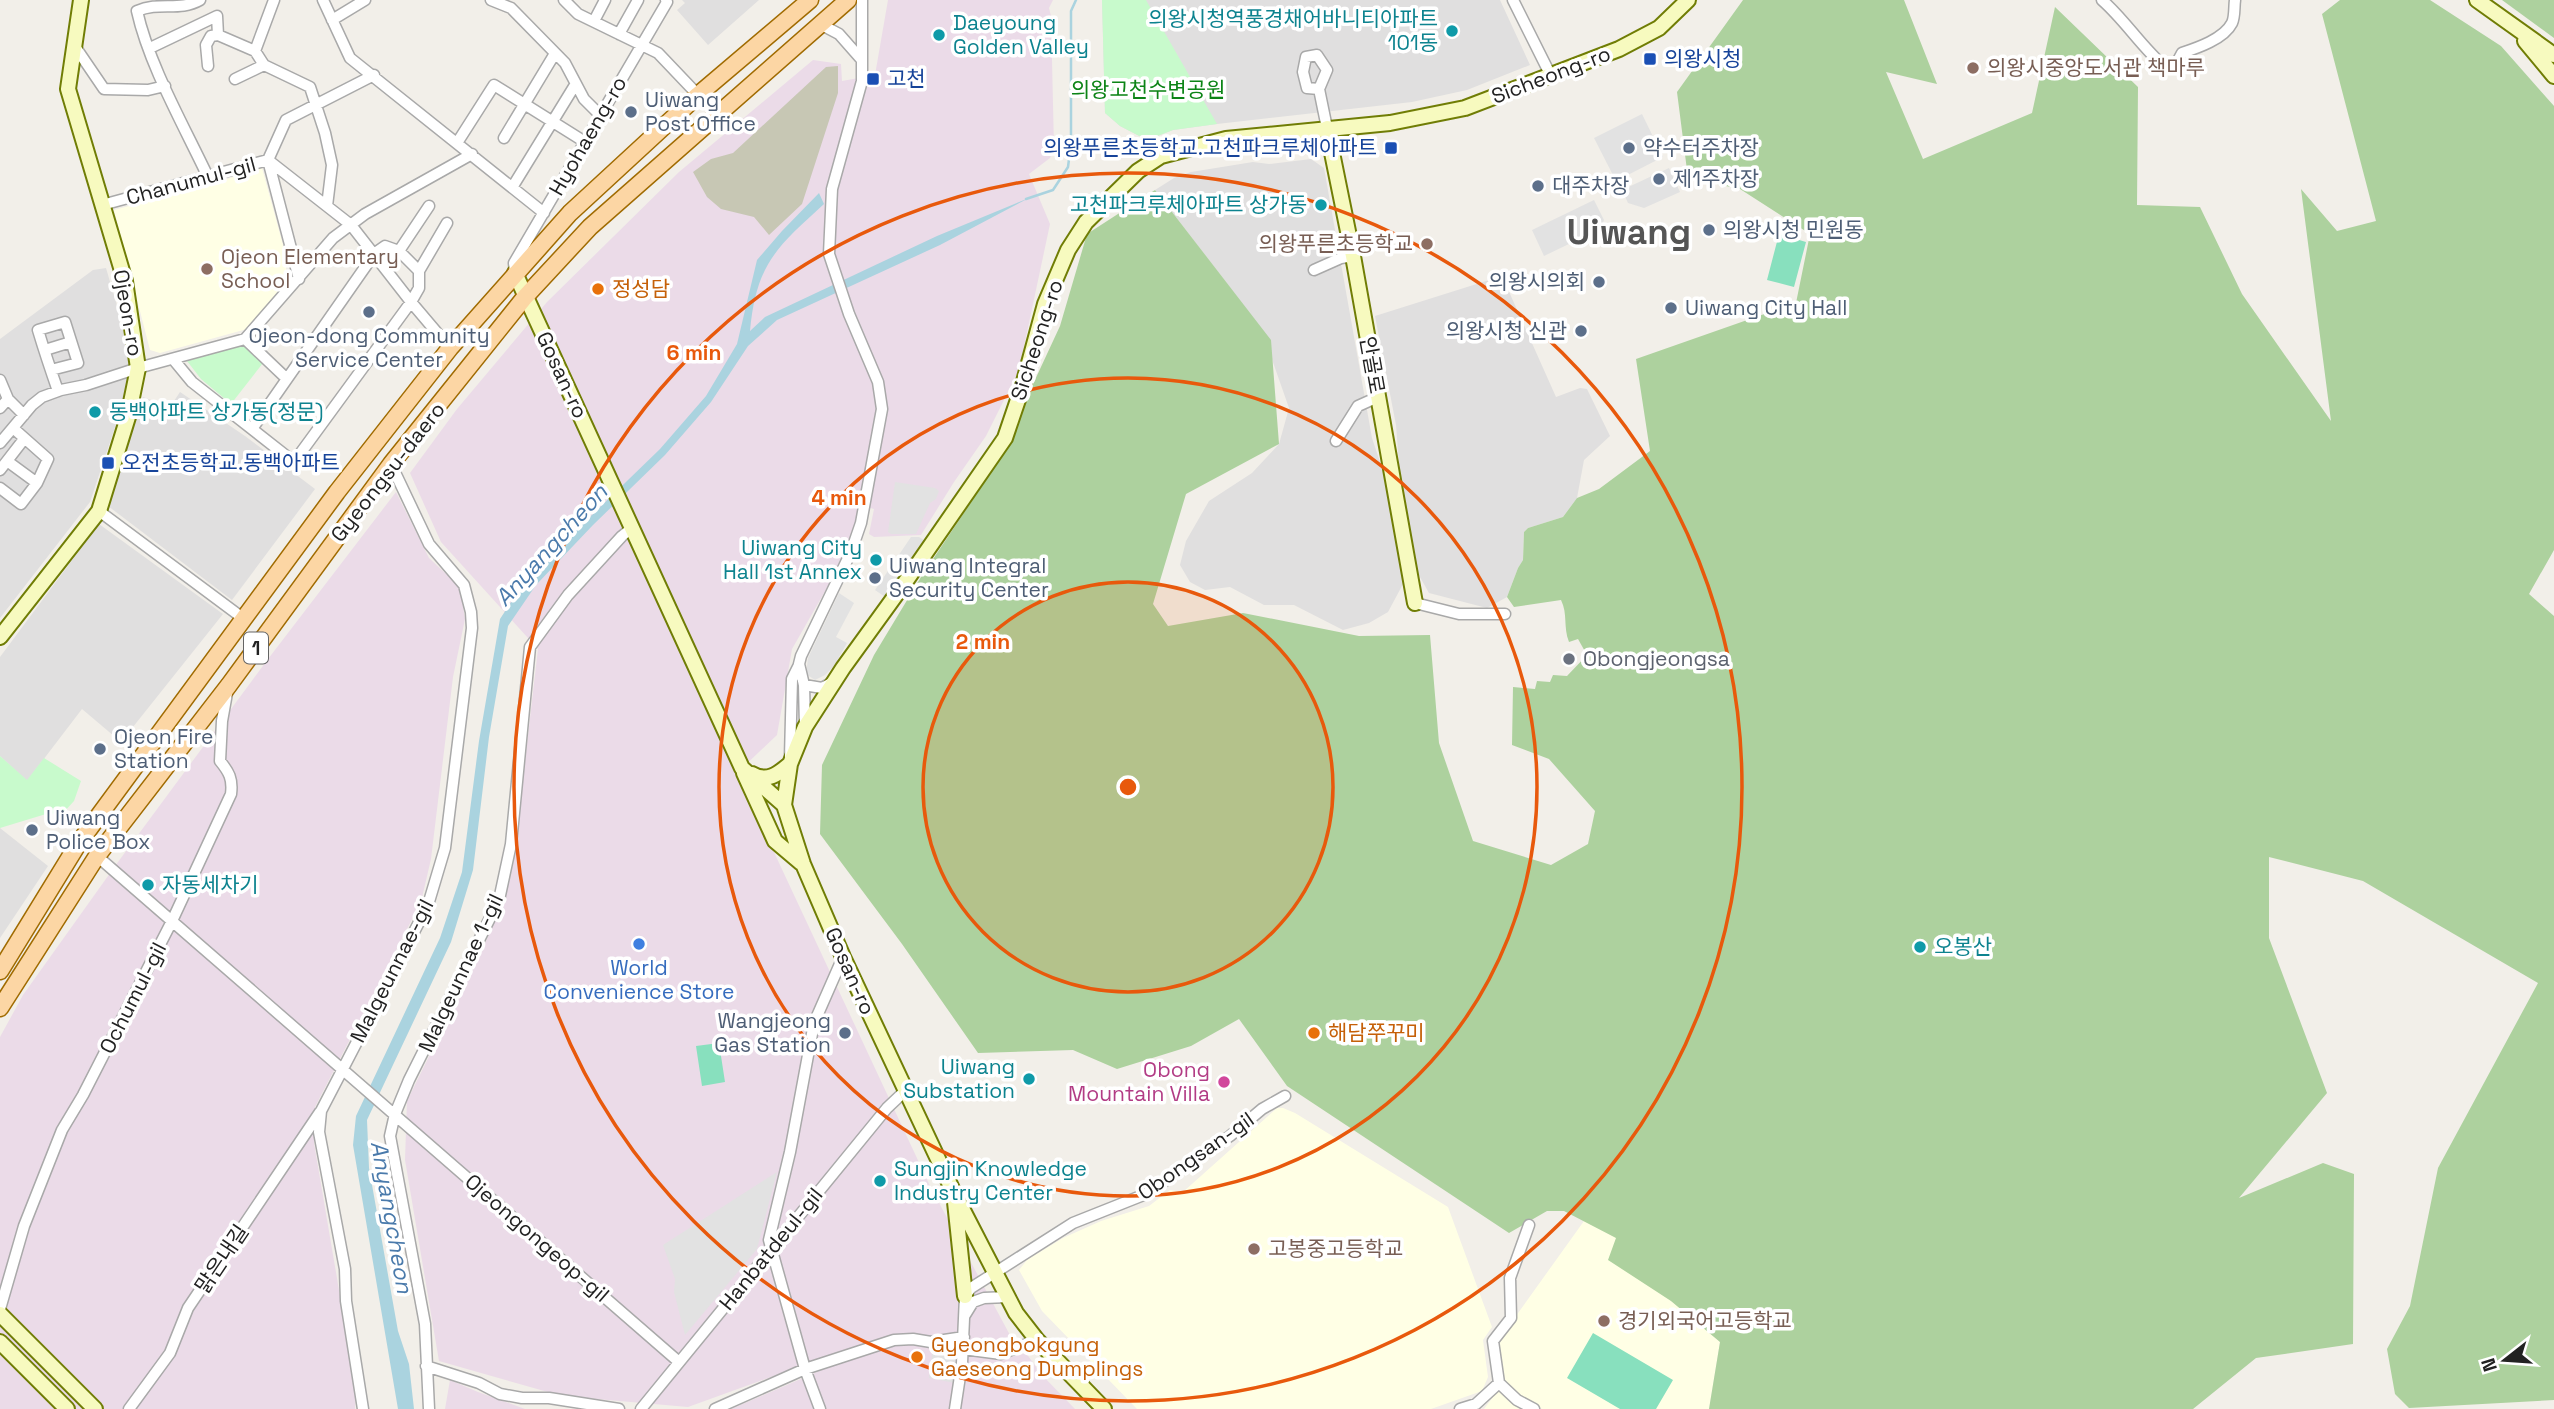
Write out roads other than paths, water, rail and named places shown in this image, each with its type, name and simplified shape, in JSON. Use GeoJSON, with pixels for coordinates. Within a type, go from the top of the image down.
{"type":"FeatureCollection","features":[{"type":"Feature","properties":{"kind":"main road","name":"Gyeongsu-daero"},"geometry":{"type":"LineString","coordinates":[[0,971],[78,845],[337,492],[450,348],[570,213],[698,95],[810,0]]}},
{"type":"Feature","properties":{"kind":"main road","name":"Gyeongsu-daero"},"geometry":{"type":"LineString","coordinates":[[0,1008],[97,856],[229,685],[391,464],[525,297],[590,227],[848,0]]}},
{"type":"Feature","properties":{"kind":"street","name":"Ojeon-ro"},"geometry":{"type":"LineString","coordinates":[[0,637],[99,512],[128,417],[138,368],[125,281],[68,89],[81,0]]}},
{"type":"Feature","properties":{"kind":"street"},"geometry":{"type":"LineString","coordinates":[[200,0],[187,8],[151,5],[137,11],[165,86],[208,177]]}},
{"type":"Feature","properties":{"kind":"street"},"geometry":{"type":"LineString","coordinates":[[255,51],[274,0]]}},
{"type":"Feature","properties":{"kind":"street"},"geometry":{"type":"LineString","coordinates":[[323,0],[354,55],[373,75],[544,213]]}},
{"type":"Feature","properties":{"kind":"street"},"geometry":{"type":"LineString","coordinates":[[332,20],[365,0]]}},
{"type":"Feature","properties":{"kind":"street"},"geometry":{"type":"LineString","coordinates":[[491,0],[511,8],[554,55],[565,63],[584,99],[600,115]]}},
{"type":"Feature","properties":{"kind":"street"},"geometry":{"type":"LineString","coordinates":[[564,0],[578,13],[658,53],[698,95]]}},
{"type":"Feature","properties":{"kind":"street"},"geometry":{"type":"LineString","coordinates":[[594,21],[605,0]]}},
{"type":"Feature","properties":{"kind":"street"},"geometry":{"type":"LineString","coordinates":[[619,34],[638,0]]}},
{"type":"Feature","properties":{"kind":"street","name":"Hyohaeng-ro"},"geometry":{"type":"LineString","coordinates":[[515,273],[514,263],[666,0]]}},
{"type":"Feature","properties":{"kind":"street"},"geometry":{"type":"LineString","coordinates":[[742,768],[760,779],[776,775],[790,764],[792,679],[851,552],[861,523],[881,417],[878,382],[849,314],[829,253],[832,189],[862,81],[862,0]]}},
{"type":"Feature","properties":{"kind":"street"},"geometry":{"type":"LineString","coordinates":[[1513,0],[1551,76]]}},
{"type":"Feature","properties":{"kind":"street","name":"Sicheong-ro"},"geometry":{"type":"LineString","coordinates":[[783,805],[790,764],[805,727],[834,681],[1005,438],[1024,385],[1045,304],[1068,250],[1086,222],[1138,171],[1161,156],[1226,139],[1390,123],[1453,110],[1619,49],[1659,28],[1688,0]]}},
{"type":"Feature","properties":{"kind":"street"},"geometry":{"type":"LineString","coordinates":[[2102,0],[2122,18],[2147,52],[2166,68],[2175,65],[2182,53],[2223,33],[2232,23],[2235,0]]}},
{"type":"Feature","properties":{"kind":"street"},"geometry":{"type":"LineString","coordinates":[[2477,0],[2554,55]]}},
{"type":"Feature","properties":{"kind":"street"},"geometry":{"type":"LineString","coordinates":[[150,48],[217,16],[218,35]]}},
{"type":"Feature","properties":{"kind":"street"},"geometry":{"type":"LineString","coordinates":[[820,24],[839,34],[862,60]]}},
{"type":"Feature","properties":{"kind":"street"},"geometry":{"type":"LineString","coordinates":[[2514,26],[2554,76]]}},
{"type":"Feature","properties":{"kind":"street"},"geometry":{"type":"LineString","coordinates":[[208,66],[206,45],[211,36],[218,35],[255,51],[264,65],[310,87],[332,164],[327,206]]}},
{"type":"Feature","properties":{"kind":"street"},"geometry":{"type":"LineString","coordinates":[[74,44],[104,89],[148,90],[165,86]]}},
{"type":"Feature","properties":{"kind":"street"},"geometry":{"type":"LineString","coordinates":[[504,138],[554,55]]}},
{"type":"Feature","properties":{"kind":"street"},"geometry":{"type":"LineString","coordinates":[[235,79],[264,65]]}},
{"type":"Feature","properties":{"kind":"street"},"geometry":{"type":"LineString","coordinates":[[299,279],[268,160],[286,120],[373,75]]}},
{"type":"Feature","properties":{"kind":"street"},"geometry":{"type":"LineString","coordinates":[[457,143],[494,85],[585,142]]}},
{"type":"Feature","properties":{"kind":"street"},"geometry":{"type":"LineString","coordinates":[[513,186],[575,85]]}},
{"type":"Feature","properties":{"kind":"street"},"geometry":{"type":"LineString","coordinates":[[1319,89],[1327,128]]}},
{"type":"Feature","properties":{"kind":"street","name":"안골로"},"geometry":{"type":"LineString","coordinates":[[1327,128],[1353,256],[1415,603]]}},
{"type":"Feature","properties":{"kind":"street"},"geometry":{"type":"LineString","coordinates":[[0,443],[43,397],[245,339],[333,238],[365,214],[472,154]]}},
{"type":"Feature","properties":{"kind":"street","name":"Chanumul-gil"},"geometry":{"type":"LineString","coordinates":[[102,205],[268,160],[351,225],[450,348]]}},
{"type":"Feature","properties":{"kind":"street"},"geometry":{"type":"LineString","coordinates":[[399,251],[429,206]]}},
{"type":"Feature","properties":{"kind":"street"},"geometry":{"type":"LineString","coordinates":[[173,359],[192,382],[294,462],[411,302],[419,288],[419,271],[447,223]]}},
{"type":"Feature","properties":{"kind":"street"},"geometry":{"type":"LineString","coordinates":[[252,429],[375,253],[385,246],[399,251],[419,271]]}},
{"type":"Feature","properties":{"kind":"street"},"geometry":{"type":"LineString","coordinates":[[1314,270],[1341,258],[1353,256]]}},
{"type":"Feature","properties":{"kind":"street","name":"Gosan-ro"},"geometry":{"type":"LineString","coordinates":[[515,273],[742,768],[783,805],[803,864],[843,957],[954,1194],[1016,1313],[1037,1340],[1104,1409]]}},
{"type":"Feature","properties":{"kind":"street"},"geometry":{"type":"LineString","coordinates":[[51,370],[78,363],[65,322],[38,330],[45,350],[51,370],[58,391]]}},
{"type":"Feature","properties":{"kind":"street"},"geometry":{"type":"LineString","coordinates":[[245,339],[287,379]]}},
{"type":"Feature","properties":{"kind":"street"},"geometry":{"type":"LineString","coordinates":[[45,350],[71,342]]}},
{"type":"Feature","properties":{"kind":"street"},"geometry":{"type":"LineString","coordinates":[[0,380],[3,403],[24,415]]}},
{"type":"Feature","properties":{"kind":"street"},"geometry":{"type":"LineString","coordinates":[[1336,441],[1358,406],[1378,397]]}},
{"type":"Feature","properties":{"kind":"street"},"geometry":{"type":"LineString","coordinates":[[0,488],[21,504],[37,483],[48,459],[13,428]]}},
{"type":"Feature","properties":{"kind":"street"},"geometry":{"type":"LineString","coordinates":[[0,470],[24,439]]}},
{"type":"Feature","properties":{"kind":"street"},"geometry":{"type":"LineString","coordinates":[[8,461],[37,483]]}},
{"type":"Feature","properties":{"kind":"street","name":"Malgeunnae-gil"},"geometry":{"type":"LineString","coordinates":[[363,1409],[346,1301],[345,1269],[319,1132],[321,1111],[345,1071],[428,905],[445,848],[472,628],[464,585],[429,544],[391,464]]}},
{"type":"Feature","properties":{"kind":"street"},"geometry":{"type":"LineString","coordinates":[[99,512],[244,619]]}},
{"type":"Feature","properties":{"kind":"street","name":"Malgeunnae 1-gil"},"geometry":{"type":"LineString","coordinates":[[429,1409],[425,1324],[390,1136],[395,1114],[409,1080],[499,900],[511,844],[530,647],[568,594],[622,536],[631,522]]}},
{"type":"Feature","properties":{"kind":"street"},"geometry":{"type":"LineString","coordinates":[[1415,603],[1459,614],[1505,614]]}},
{"type":"Feature","properties":{"kind":"street"},"geometry":{"type":"LineString","coordinates":[[799,664],[804,685],[805,727]]}},
{"type":"Feature","properties":{"kind":"street"},"geometry":{"type":"LineString","coordinates":[[804,685],[821,688],[834,681]]}},
{"type":"Feature","properties":{"kind":"street","name":"Ochumul-gil"},"geometry":{"type":"LineString","coordinates":[[0,1309],[24,1226],[62,1130],[83,1095],[172,921],[231,794],[233,783],[220,761],[222,721],[229,685]]}},
{"type":"Feature","properties":{"kind":"street"},"geometry":{"type":"LineString","coordinates":[[742,768],[775,841],[803,864]]}},
{"type":"Feature","properties":{"kind":"street"},"geometry":{"type":"LineString","coordinates":[[97,856],[345,1071]]}},
{"type":"Feature","properties":{"kind":"street"},"geometry":{"type":"LineString","coordinates":[[820,1409],[805,1369],[769,1249],[769,1240],[790,1152],[814,1023],[843,957]]}},
{"type":"Feature","properties":{"kind":"street","name":"Ojeongongeop-gil"},"geometry":{"type":"LineString","coordinates":[[345,1071],[679,1362]]}},
{"type":"Feature","properties":{"kind":"street","name":"Hanbatdeul-gil"},"geometry":{"type":"LineString","coordinates":[[641,1409],[769,1249],[887,1108],[905,1091]]}},
{"type":"Feature","properties":{"kind":"street","name":"Obongsan-gil"},"geometry":{"type":"LineString","coordinates":[[965,1296],[971,1288],[994,1271],[1073,1223],[1146,1194],[1230,1136],[1262,1109],[1285,1096]]}},
{"type":"Feature","properties":{"kind":"street","name":"맑은내길"},"geometry":{"type":"LineString","coordinates":[[130,1409],[170,1353],[188,1308],[321,1111]]}},
{"type":"Feature","properties":{"kind":"street"},"geometry":{"type":"LineString","coordinates":[[954,1194],[965,1296],[963,1349],[955,1409]]}},
{"type":"Feature","properties":{"kind":"street"},"geometry":{"type":"LineString","coordinates":[[1529,1225],[1510,1278],[1511,1318],[1493,1341],[1499,1383],[1517,1400],[1534,1409]]}},
{"type":"Feature","properties":{"kind":"street"},"geometry":{"type":"LineString","coordinates":[[965,1316],[973,1302],[984,1298],[1008,1297]]}},
{"type":"Feature","properties":{"kind":"street"},"geometry":{"type":"LineString","coordinates":[[0,1314],[95,1409]]}},
{"type":"Feature","properties":{"kind":"street"},"geometry":{"type":"LineString","coordinates":[[715,1409],[805,1369],[894,1340],[930,1342],[964,1337]]}},
{"type":"Feature","properties":{"kind":"street"},"geometry":{"type":"LineString","coordinates":[[963,1349],[1001,1354],[1037,1340]]}},
{"type":"Feature","properties":{"kind":"street"},"geometry":{"type":"LineString","coordinates":[[0,1342],[67,1409]]}},
{"type":"Feature","properties":{"kind":"street"},"geometry":{"type":"LineString","coordinates":[[426,1366],[479,1383],[500,1394],[522,1398],[550,1398],[619,1409]]}},
{"type":"Feature","properties":{"kind":"street"},"geometry":{"type":"LineString","coordinates":[[1460,1409],[1476,1404],[1499,1383]]}},
{"type":"Feature","properties":{"kind":"water"},"geometry":{"type":"Polygon","coordinates":[[[819,193],[824,204],[782,245],[764,273],[757,289],[750,331],[765,317],[937,236],[1029,198],[940,245],[777,320],[748,346],[711,402],[665,455],[536,585],[508,626],[489,737],[473,870],[451,942],[367,1120],[369,1168],[398,1331],[409,1364],[414,1409],[398,1409],[353,1145],[356,1116],[440,938],[462,872],[479,741],[500,619],[527,578],[660,449],[706,396],[737,344],[757,260],[819,193]]]}},
{"type":"Feature","properties":{"kind":"waterway","name":"Anyangcheon"},"geometry":{"type":"LineString","coordinates":[[1026,199],[1053,190],[1068,167],[1071,144],[1071,11],[1076,0]]}},
{"type":"Feature","properties":{"kind":"place","name":"의왕시청역풍경채어바니티아파트 101동"},"geometry":{"type":"Point","coordinates":[1452,31]}},
{"type":"Feature","properties":{"kind":"place","name":"Daeyoung Golden Valley"},"geometry":{"type":"Point","coordinates":[939,35]}},
{"type":"Feature","properties":{"kind":"place","name":"의왕시청"},"geometry":{"type":"Point","coordinates":[1650,59]}},
{"type":"Feature","properties":{"kind":"place","name":"의왕시중앙도서관 책마루"},"geometry":{"type":"Point","coordinates":[1973,68]}},
{"type":"Feature","properties":{"kind":"place","name":"고천"},"geometry":{"type":"Point","coordinates":[873,79]}},
{"type":"Feature","properties":{"kind":"place","name":"Uiwang Post Office"},"geometry":{"type":"Point","coordinates":[631,112]}},
{"type":"Feature","properties":{"kind":"place","name":"의왕푸른초등학교.고천파크루체아파트"},"geometry":{"type":"Point","coordinates":[1391,148]}},
{"type":"Feature","properties":{"kind":"place","name":"약수터주차장"},"geometry":{"type":"Point","coordinates":[1629,148]}},
{"type":"Feature","properties":{"kind":"place","name":"제1주차장"},"geometry":{"type":"Point","coordinates":[1659,179]}},
{"type":"Feature","properties":{"kind":"place","name":"대주차장"},"geometry":{"type":"Point","coordinates":[1538,186]}},
{"type":"Feature","properties":{"kind":"place","name":"고천파크루체아파트 상가동"},"geometry":{"type":"Point","coordinates":[1321,205]}},
{"type":"Feature","properties":{"kind":"place","name":"의왕시청 민원동"},"geometry":{"type":"Point","coordinates":[1709,230]}},
{"type":"Feature","properties":{"kind":"place","name":"의왕푸른초등학교"},"geometry":{"type":"Point","coordinates":[1427,244]}},
{"type":"Feature","properties":{"kind":"place","name":"Ojeon Elementary School"},"geometry":{"type":"Point","coordinates":[207,269]}},
{"type":"Feature","properties":{"kind":"place","name":"의왕시의회"},"geometry":{"type":"Point","coordinates":[1599,282]}},
{"type":"Feature","properties":{"kind":"place","name":"정성담"},"geometry":{"type":"Point","coordinates":[598,289]}},
{"type":"Feature","properties":{"kind":"place","name":"Uiwang City Hall"},"geometry":{"type":"Point","coordinates":[1671,308]}},
{"type":"Feature","properties":{"kind":"place","name":"Ojeon-dong Community Service Center"},"geometry":{"type":"Point","coordinates":[369,312]}},
{"type":"Feature","properties":{"kind":"place","name":"의왕시청 신관"},"geometry":{"type":"Point","coordinates":[1581,331]}},
{"type":"Feature","properties":{"kind":"place","name":"동백아파트 상가동(정문)"},"geometry":{"type":"Point","coordinates":[95,412]}},
{"type":"Feature","properties":{"kind":"place","name":"오전초등학교.동백아파트"},"geometry":{"type":"Point","coordinates":[108,463]}},
{"type":"Feature","properties":{"kind":"place","name":"Uiwang City Hall 1st Annex"},"geometry":{"type":"Point","coordinates":[876,560]}},
{"type":"Feature","properties":{"kind":"place","name":"Uiwang Integral Security Center"},"geometry":{"type":"Point","coordinates":[875,578]}},
{"type":"Feature","properties":{"kind":"place","name":"Obongjeongsa"},"geometry":{"type":"Point","coordinates":[1569,659]}},
{"type":"Feature","properties":{"kind":"place","name":"Ojeon Fire Station"},"geometry":{"type":"Point","coordinates":[100,749]}},
{"type":"Feature","properties":{"kind":"place","name":"Uiwang Police Box"},"geometry":{"type":"Point","coordinates":[32,830]}},
{"type":"Feature","properties":{"kind":"place","name":"자동세차기"},"geometry":{"type":"Point","coordinates":[148,885]}},
{"type":"Feature","properties":{"kind":"place","name":"World Convenience Store"},"geometry":{"type":"Point","coordinates":[639,944]}},
{"type":"Feature","properties":{"kind":"place","name":"오봉산"},"geometry":{"type":"Point","coordinates":[1920,947]}},
{"type":"Feature","properties":{"kind":"place","name":"Wangjeong Gas Station"},"geometry":{"type":"Point","coordinates":[845,1033]}},
{"type":"Feature","properties":{"kind":"place","name":"해담쭈꾸미"},"geometry":{"type":"Point","coordinates":[1314,1033]}},
{"type":"Feature","properties":{"kind":"place","name":"Uiwang Substation"},"geometry":{"type":"Point","coordinates":[1029,1079]}},
{"type":"Feature","properties":{"kind":"place","name":"Obong Mountain Villa"},"geometry":{"type":"Point","coordinates":[1224,1082]}},
{"type":"Feature","properties":{"kind":"place","name":"Sungjin Knowledge Industry Center"},"geometry":{"type":"Point","coordinates":[880,1181]}},
{"type":"Feature","properties":{"kind":"place","name":"고봉중고등학교"},"geometry":{"type":"Point","coordinates":[1254,1249]}},
{"type":"Feature","properties":{"kind":"place","name":"경기외국어고등학교"},"geometry":{"type":"Point","coordinates":[1604,1321]}},
{"type":"Feature","properties":{"kind":"place","name":"Gyeongbokgung Gaeseong Dumplings"},"geometry":{"type":"Point","coordinates":[917,1357]}},
{"type":"Feature","properties":{"kind":"district","name":"Uiwang"},"geometry":{"type":"Point","coordinates":[1629,232]}},
{"type":"Feature","properties":{"kind":"park label","name":"의왕고천수변공원"},"geometry":{"type":"Point","coordinates":[1148,90]}}]}
